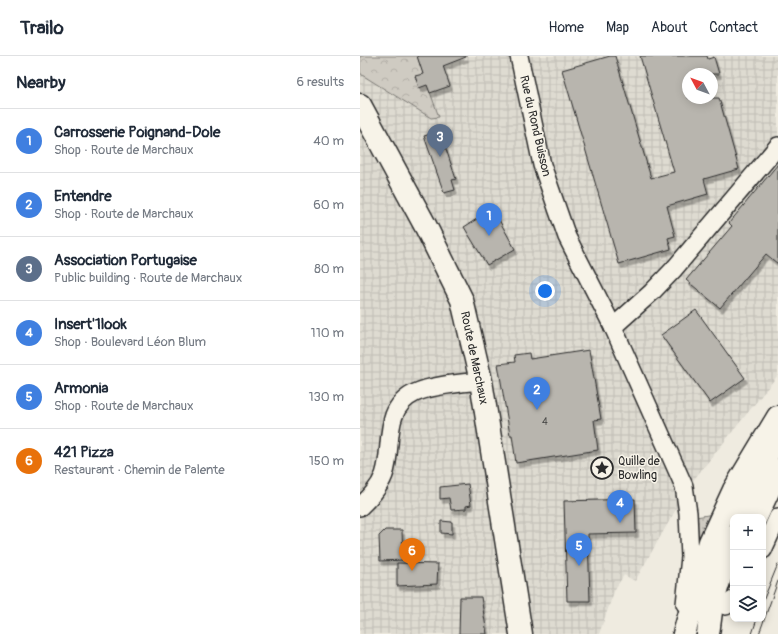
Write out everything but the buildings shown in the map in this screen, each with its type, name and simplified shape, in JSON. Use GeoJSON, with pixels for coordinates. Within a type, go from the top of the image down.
{"type":"FeatureCollection","features":[{"type":"Feature","properties":{"kind":"main road","name":"Route de Marchaux"},"geometry":{"type":"LineString","coordinates":[[360,105],[426,227],[462,300],[481,381],[521,634]]}},
{"type":"Feature","properties":{"kind":"main road"},"geometry":{"type":"LineString","coordinates":[[683,634],[710,542],[734,490],[778,417]]}},
{"type":"Feature","properties":{"kind":"main road"},"geometry":{"type":"LineString","coordinates":[[757,514],[778,435]]}},
{"type":"Feature","properties":{"kind":"main road"},"geometry":{"type":"LineString","coordinates":[[741,514],[769,468]]}},
{"type":"Feature","properties":{"kind":"main road"},"geometry":{"type":"LineString","coordinates":[[708,634],[712,604],[730,546]]}},
{"type":"Feature","properties":{"kind":"main road"},"geometry":{"type":"LineString","coordinates":[[723,634],[733,586]]}},
{"type":"Feature","properties":{"kind":"main road"},"geometry":{"type":"LineString","coordinates":[[719,634],[729,603]]}},
{"type":"Feature","properties":{"kind":"street","name":"Rue du Rond Buisson"},"geometry":{"type":"LineString","coordinates":[[520,56],[542,165],[567,237],[613,327],[684,486],[689,520],[690,558],[683,634]]}},
{"type":"Feature","properties":{"kind":"street"},"geometry":{"type":"LineString","coordinates":[[613,327],[652,292],[674,269],[778,146]]}},
{"type":"Feature","properties":{"kind":"street"},"geometry":{"type":"LineString","coordinates":[[360,507],[377,489],[384,475],[390,430],[395,414],[401,403],[415,393],[427,389],[481,381]]}},
{"type":"Feature","properties":{"kind":"street"},"geometry":{"type":"LineString","coordinates":[[766,543],[778,517]]}},
{"type":"Feature","properties":{"kind":"shaded area"},"geometry":{"type":"Polygon","coordinates":[[[360,56],[778,56],[778,375],[691,483],[635,581],[624,575],[615,589],[599,634],[360,634],[360,56]]]}},
{"type":"Feature","properties":{"kind":"green space"},"geometry":{"type":"Polygon","coordinates":[[[360,56],[417,56],[439,117],[431,118],[362,75],[360,72],[360,56]]]}},
{"type":"Feature","properties":{"kind":"green space"},"geometry":{"type":"Polygon","coordinates":[[[718,509],[696,567],[696,517],[708,515],[718,509]]]}},
{"type":"Feature","properties":{"kind":"tram line"},"geometry":{"type":"LineString","coordinates":[[766,594],[778,564]]}},
{"type":"Feature","properties":{"kind":"tram line"},"geometry":{"type":"LineString","coordinates":[[759,634],[778,581]]}},
{"type":"Feature","properties":{"kind":"tram line"},"geometry":{"type":"LineString","coordinates":[[752,634],[756,622]]}},
{"type":"Feature","properties":{"kind":"place","name":"Association Portugaise"},"geometry":{"type":"Point","coordinates":[440,157]}},
{"type":"Feature","properties":{"kind":"place","name":"Carrosserie Poignand-Dole"},"geometry":{"type":"Point","coordinates":[489,236]}},
{"type":"Feature","properties":{"kind":"place","name":"Entendre"},"geometry":{"type":"Point","coordinates":[537,410]}},
{"type":"Feature","properties":{"kind":"place","name":"Quille de Bowling"},"geometry":{"type":"Point","coordinates":[602,468]}},
{"type":"Feature","properties":{"kind":"place","name":"Insert'1look"},"geometry":{"type":"Point","coordinates":[620,523]}},
{"type":"Feature","properties":{"kind":"place","name":"Armonia"},"geometry":{"type":"Point","coordinates":[579,566]}},
{"type":"Feature","properties":{"kind":"place","name":"421 Pizza"},"geometry":{"type":"Point","coordinates":[412,571]}}]}
